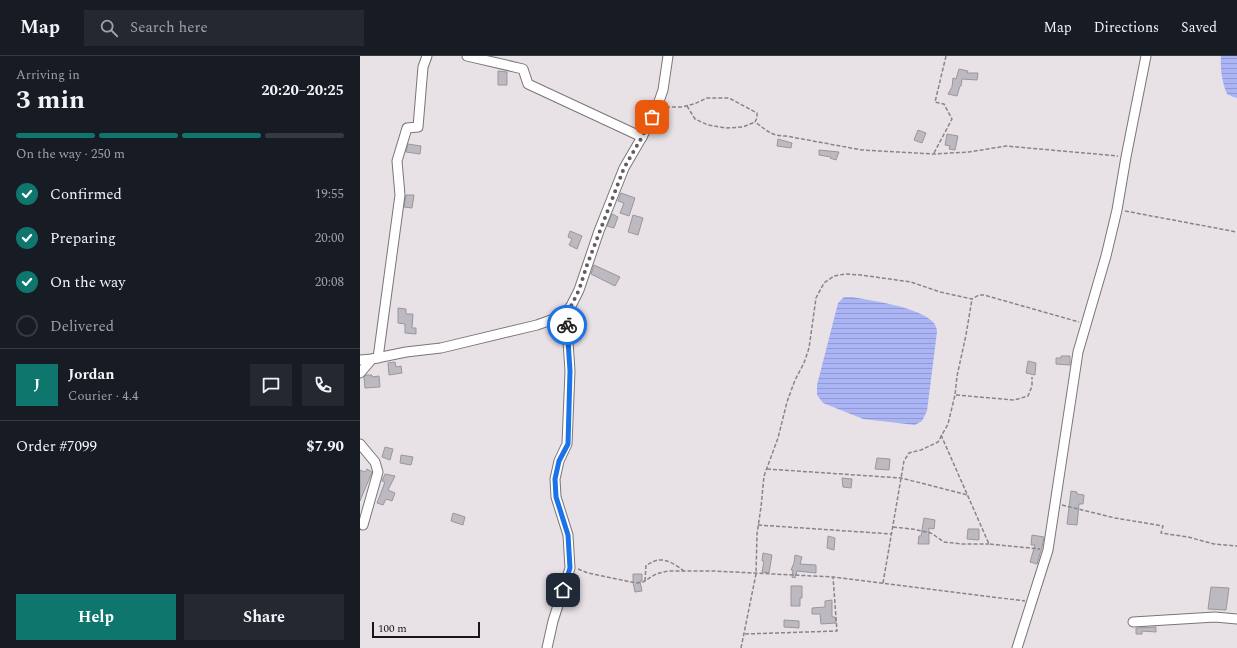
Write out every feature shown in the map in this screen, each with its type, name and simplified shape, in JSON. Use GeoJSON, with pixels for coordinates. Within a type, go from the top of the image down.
{"type":"FeatureCollection","features":[{"type":"Feature","properties":{"kind":"street"},"geometry":{"type":"LineString","coordinates":[[360,373],[375,359],[400,195],[397,162],[407,128],[418,127],[424,67],[427,56]]}},
{"type":"Feature","properties":{"kind":"street"},"geometry":{"type":"LineString","coordinates":[[467,56],[522,69],[528,84],[642,137]]}},
{"type":"Feature","properties":{"kind":"street"},"geometry":{"type":"LineString","coordinates":[[360,360],[375,359],[406,352],[441,348],[538,325],[562,316],[571,306],[579,290],[624,168],[657,107],[663,90],[668,56]]}},
{"type":"Feature","properties":{"kind":"street"},"geometry":{"type":"LineString","coordinates":[[1017,648],[1048,550],[1078,352],[1106,256],[1117,210],[1146,56]]}},
{"type":"Feature","properties":{"kind":"street"},"geometry":{"type":"LineString","coordinates":[[547,648],[569,565],[568,535],[556,497],[555,479],[559,461],[568,444],[570,371],[566,312]]}},
{"type":"Feature","properties":{"kind":"street"},"geometry":{"type":"LineString","coordinates":[[360,444],[375,462],[378,472],[363,525]]}},
{"type":"Feature","properties":{"kind":"street"},"geometry":{"type":"LineString","coordinates":[[1133,622],[1215,617],[1237,619]]}},
{"type":"Feature","properties":{"kind":"path"},"geometry":{"type":"LineString","coordinates":[[934,154],[952,119],[944,104],[936,102],[946,56]]}},
{"type":"Feature","properties":{"kind":"path"},"geometry":{"type":"LineString","coordinates":[[657,107],[682,107],[694,104],[706,98],[729,98],[757,113],[757,118],[755,122],[743,128],[726,128],[708,125],[695,118],[687,106]]}},
{"type":"Feature","properties":{"kind":"path"},"geometry":{"type":"LineString","coordinates":[[755,122],[776,136],[786,136],[862,150],[934,154],[969,152],[1006,146],[1126,157]]}},
{"type":"Feature","properties":{"kind":"path"},"geometry":{"type":"LineString","coordinates":[[1117,210],[1237,232]]}},
{"type":"Feature","properties":{"kind":"path"},"geometry":{"type":"LineString","coordinates":[[741,648],[756,574],[756,534],[761,507],[764,476],[778,438],[787,402],[809,348],[816,298],[824,283],[834,276],[861,274],[911,282],[940,292],[972,299],[979,296],[984,296],[1087,324]]}},
{"type":"Feature","properties":{"kind":"path"},"geometry":{"type":"LineString","coordinates":[[883,584],[904,461],[909,453],[938,442],[948,424],[955,395],[957,376],[972,299]]}},
{"type":"Feature","properties":{"kind":"path"},"geometry":{"type":"LineString","coordinates":[[955,395],[1014,400],[1028,396],[1032,386],[1032,377]]}},
{"type":"Feature","properties":{"kind":"path"},"geometry":{"type":"LineString","coordinates":[[941,435],[989,544]]}},
{"type":"Feature","properties":{"kind":"path"},"geometry":{"type":"LineString","coordinates":[[767,469],[901,478],[968,495]]}},
{"type":"Feature","properties":{"kind":"path"},"geometry":{"type":"LineString","coordinates":[[1055,504],[1115,518],[1163,526],[1161,533],[1188,537],[1214,544],[1237,546]]}},
{"type":"Feature","properties":{"kind":"path"},"geometry":{"type":"LineString","coordinates":[[758,525],[892,534]]}},
{"type":"Feature","properties":{"kind":"path"},"geometry":{"type":"LineString","coordinates":[[893,527],[931,533],[944,542],[989,544],[1048,550]]}},
{"type":"Feature","properties":{"kind":"path"},"geometry":{"type":"LineString","coordinates":[[645,581],[646,565],[660,560],[670,562],[685,572]]}},
{"type":"Feature","properties":{"kind":"path"},"geometry":{"type":"LineString","coordinates":[[569,565],[588,573],[636,583],[645,581],[656,574],[668,571],[712,571],[833,577],[1032,602]]}},
{"type":"Feature","properties":{"kind":"path"},"geometry":{"type":"LineString","coordinates":[[744,634],[837,631],[833,577]]}},
{"type":"Feature","properties":{"kind":"water"},"geometry":{"type":"Polygon","coordinates":[[[1221,56],[1237,56],[1237,98],[1227,94],[1225,90],[1222,75],[1221,56]]]}},
{"type":"Feature","properties":{"kind":"water"},"geometry":{"type":"Polygon","coordinates":[[[844,297],[872,300],[907,309],[927,317],[934,323],[937,332],[927,411],[922,421],[915,425],[863,419],[823,403],[817,395],[817,385],[838,303],[844,297]]]}},
{"type":"Feature","properties":{"kind":"building"},"geometry":{"type":"Polygon","coordinates":[[[959,69],[968,71],[967,73],[978,73],[977,80],[962,79],[957,96],[948,94],[952,87],[953,78],[956,79],[959,69]]]}},
{"type":"Feature","properties":{"kind":"building"},"geometry":{"type":"Polygon","coordinates":[[[498,71],[507,72],[507,85],[498,85],[498,71]]]}},
{"type":"Feature","properties":{"kind":"building"},"geometry":{"type":"Polygon","coordinates":[[[918,130],[926,133],[922,143],[914,140],[918,130]]]}},
{"type":"Feature","properties":{"kind":"building"},"geometry":{"type":"Polygon","coordinates":[[[947,134],[958,136],[955,150],[949,149],[950,146],[945,145],[947,134]]]}},
{"type":"Feature","properties":{"kind":"building"},"geometry":{"type":"Polygon","coordinates":[[[778,139],[792,143],[791,148],[777,146],[778,139]]]}},
{"type":"Feature","properties":{"kind":"building"},"geometry":{"type":"Polygon","coordinates":[[[408,144],[421,146],[420,154],[406,152],[408,144]]]}},
{"type":"Feature","properties":{"kind":"building"},"geometry":{"type":"Polygon","coordinates":[[[819,150],[839,152],[836,160],[830,158],[831,157],[819,155],[819,150]]]}},
{"type":"Feature","properties":{"kind":"building"},"geometry":{"type":"Polygon","coordinates":[[[621,193],[635,198],[629,216],[620,213],[624,203],[618,201],[621,193]]]}},
{"type":"Feature","properties":{"kind":"building"},"geometry":{"type":"Polygon","coordinates":[[[406,195],[414,195],[412,208],[404,207],[406,195]]]}},
{"type":"Feature","properties":{"kind":"building"},"geometry":{"type":"Polygon","coordinates":[[[612,214],[618,217],[614,228],[607,226],[612,214]]]}},
{"type":"Feature","properties":{"kind":"building"},"geometry":{"type":"Polygon","coordinates":[[[633,215],[643,218],[638,235],[628,232],[633,215]]]}},
{"type":"Feature","properties":{"kind":"building"},"geometry":{"type":"Polygon","coordinates":[[[570,231],[582,236],[577,249],[569,245],[572,239],[568,237],[570,231]]]}},
{"type":"Feature","properties":{"kind":"building"},"geometry":{"type":"Polygon","coordinates":[[[594,265],[620,277],[615,286],[591,274],[594,265]]]}},
{"type":"Feature","properties":{"kind":"building"},"geometry":{"type":"Polygon","coordinates":[[[398,308],[406,309],[406,314],[413,314],[412,328],[416,328],[416,334],[405,333],[405,324],[398,323],[398,308]]]}},
{"type":"Feature","properties":{"kind":"building"},"geometry":{"type":"Polygon","coordinates":[[[1061,356],[1070,356],[1070,365],[1056,364],[1056,358],[1061,358],[1061,356]]]}},
{"type":"Feature","properties":{"kind":"building"},"geometry":{"type":"Polygon","coordinates":[[[1028,361],[1036,363],[1035,375],[1026,373],[1028,361]]]}},
{"type":"Feature","properties":{"kind":"building"},"geometry":{"type":"Polygon","coordinates":[[[395,362],[396,367],[401,366],[402,373],[389,375],[388,363],[395,362]]]}},
{"type":"Feature","properties":{"kind":"building"},"geometry":{"type":"Polygon","coordinates":[[[366,375],[372,375],[372,377],[379,376],[380,387],[365,388],[364,377],[366,375]]]}},
{"type":"Feature","properties":{"kind":"building"},"geometry":{"type":"Polygon","coordinates":[[[385,447],[393,449],[390,460],[382,457],[385,447]]]}},
{"type":"Feature","properties":{"kind":"building"},"geometry":{"type":"Polygon","coordinates":[[[401,455],[413,457],[411,465],[400,463],[401,455]]]}},
{"type":"Feature","properties":{"kind":"building"},"geometry":{"type":"Polygon","coordinates":[[[877,458],[890,459],[889,470],[875,469],[877,458]]]}},
{"type":"Feature","properties":{"kind":"building"},"geometry":{"type":"Polygon","coordinates":[[[367,469],[372,472],[360,501],[360,470],[365,472],[367,469]]]}},
{"type":"Feature","properties":{"kind":"building"},"geometry":{"type":"Polygon","coordinates":[[[385,474],[395,476],[388,490],[395,493],[392,501],[386,499],[383,505],[377,503],[385,482],[382,481],[385,474]]]}},
{"type":"Feature","properties":{"kind":"building"},"geometry":{"type":"Polygon","coordinates":[[[842,478],[852,479],[851,488],[843,487],[842,478]]]}},
{"type":"Feature","properties":{"kind":"building"},"geometry":{"type":"Polygon","coordinates":[[[1071,491],[1084,495],[1083,504],[1079,504],[1077,525],[1067,524],[1071,491]]]}},
{"type":"Feature","properties":{"kind":"building"},"geometry":{"type":"Polygon","coordinates":[[[453,513],[465,517],[463,525],[451,521],[453,513]]]}},
{"type":"Feature","properties":{"kind":"building"},"geometry":{"type":"Polygon","coordinates":[[[924,518],[935,520],[934,529],[929,528],[929,544],[918,544],[919,536],[921,536],[924,518]]]}},
{"type":"Feature","properties":{"kind":"building"},"geometry":{"type":"Polygon","coordinates":[[[968,529],[979,529],[979,540],[967,539],[968,529]]]}},
{"type":"Feature","properties":{"kind":"building"},"geometry":{"type":"Polygon","coordinates":[[[1032,535],[1044,537],[1037,564],[1030,562],[1035,545],[1031,545],[1032,535]]]}},
{"type":"Feature","properties":{"kind":"building"},"geometry":{"type":"Polygon","coordinates":[[[828,536],[835,538],[834,550],[827,548],[828,536]]]}},
{"type":"Feature","properties":{"kind":"building"},"geometry":{"type":"Polygon","coordinates":[[[763,553],[772,555],[769,573],[762,572],[764,561],[762,561],[763,553]]]}},
{"type":"Feature","properties":{"kind":"building"},"geometry":{"type":"Polygon","coordinates":[[[795,555],[802,557],[800,564],[816,565],[816,573],[797,571],[795,578],[792,577],[793,570],[791,570],[795,555]]]}},
{"type":"Feature","properties":{"kind":"building"},"geometry":{"type":"Polygon","coordinates":[[[633,574],[642,574],[642,581],[640,581],[642,591],[635,592],[633,574]]]}},
{"type":"Feature","properties":{"kind":"building"},"geometry":{"type":"Polygon","coordinates":[[[791,586],[802,586],[800,606],[791,606],[791,586]]]}},
{"type":"Feature","properties":{"kind":"building"},"geometry":{"type":"Polygon","coordinates":[[[1211,587],[1229,588],[1226,610],[1208,609],[1211,587]]]}},
{"type":"Feature","properties":{"kind":"building"},"geometry":{"type":"Polygon","coordinates":[[[832,600],[832,617],[835,617],[836,623],[821,624],[820,614],[812,614],[812,608],[825,607],[825,601],[832,600]]]}},
{"type":"Feature","properties":{"kind":"building"},"geometry":{"type":"Polygon","coordinates":[[[784,620],[799,621],[799,628],[784,627],[784,620]]]}},
{"type":"Feature","properties":{"kind":"building"},"geometry":{"type":"Polygon","coordinates":[[[1156,627],[1156,632],[1142,631],[1142,634],[1136,634],[1136,628],[1156,627]]]}},
{"type":"Feature","properties":{"kind":"way so far"},"geometry":{"type":"LineString","coordinates":[[567,325],[566,312],[571,306],[579,290],[599,232],[624,168],[652,117]]}},
{"type":"Feature","properties":{"kind":"route"},"geometry":{"type":"LineString","coordinates":[[563,590],[570,568],[568,535],[556,497],[555,479],[559,461],[568,444],[570,371],[567,325]]}}]}
